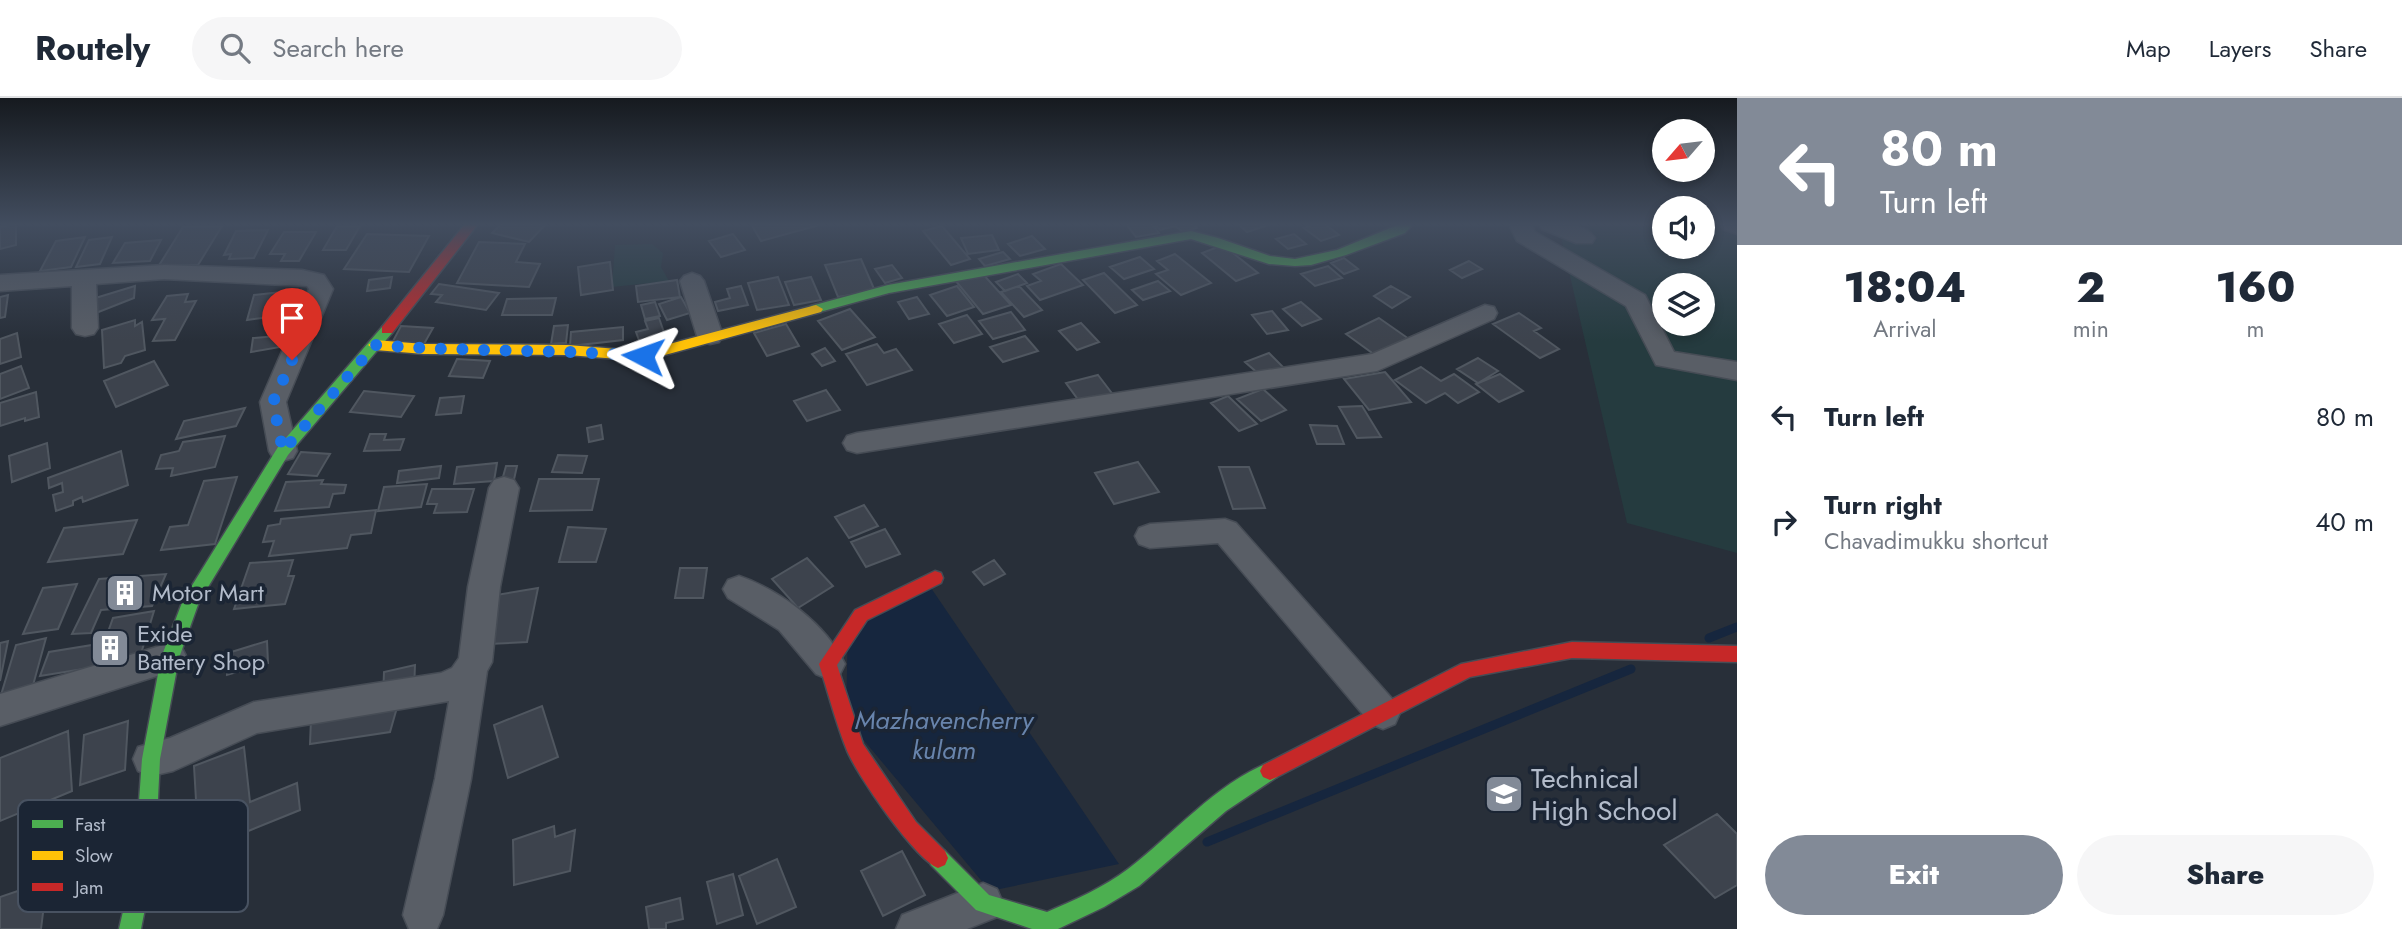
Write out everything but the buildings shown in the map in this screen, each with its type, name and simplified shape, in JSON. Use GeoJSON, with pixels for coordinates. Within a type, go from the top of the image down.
{"type":"FeatureCollection","features":[{"type":"Feature","properties":{"kind":"street"},"geometry":{"type":"LineString","coordinates":[[149,800],[151,759],[170,658],[191,600],[283,451],[375,345],[441,263]]}},
{"type":"Feature","properties":{"kind":"street"},"geometry":{"type":"LineString","coordinates":[[375,345],[424,349],[568,350],[643,356],[888,289],[1035,263]]}},
{"type":"Feature","properties":{"kind":"street"},"geometry":{"type":"LineString","coordinates":[[1571,263],[1636,301],[1665,359],[1737,371]]}},
{"type":"Feature","properties":{"kind":"street"},"geometry":{"type":"LineString","coordinates":[[0,283],[164,272],[302,277],[320,284],[321,289],[310,317],[273,402],[283,451]]}},
{"type":"Feature","properties":{"kind":"street"},"geometry":{"type":"LineString","coordinates":[[84,277],[85,328]]}},
{"type":"Feature","properties":{"kind":"street"},"geometry":{"type":"LineString","coordinates":[[692,281],[710,337]]}},
{"type":"Feature","properties":{"kind":"street"},"geometry":{"type":"LineString","coordinates":[[857,443],[1377,362],[1485,313]]}},
{"type":"Feature","properties":{"kind":"street"},"geometry":{"type":"LineString","coordinates":[[423,915],[475,662],[484,587],[503,488]]}},
{"type":"Feature","properties":{"kind":"street"},"geometry":{"type":"LineString","coordinates":[[1150,536],[1226,531],[1383,713]]}},
{"type":"Feature","properties":{"kind":"street"},"geometry":{"type":"LineString","coordinates":[[828,664],[861,615],[935,578]]}},
{"type":"Feature","properties":{"kind":"street"},"geometry":{"type":"LineString","coordinates":[[739,589],[790,620],[828,664],[855,748],[909,829],[983,903],[1047,923],[1142,872],[1162,851],[1251,781],[1467,670],[1572,650],[1737,654]]}},
{"type":"Feature","properties":{"kind":"street"},"geometry":{"type":"LineString","coordinates":[[0,710],[170,658]]}},
{"type":"Feature","properties":{"kind":"street"},"geometry":{"type":"LineString","coordinates":[[151,759],[173,754],[254,718],[444,688],[464,679],[471,672]]}},
{"type":"Feature","properties":{"kind":"street"},"geometry":{"type":"LineString","coordinates":[[916,929],[983,903]]}},
{"type":"Feature","properties":{"kind":"green space"},"geometry":{"type":"Polygon","coordinates":[[[614,263],[662,263],[661,267],[669,281],[612,287],[614,263]]]}},
{"type":"Feature","properties":{"kind":"green space"},"geometry":{"type":"Polygon","coordinates":[[[1567,263],[1737,263],[1737,553],[1627,523],[1567,263]]]}},
{"type":"Feature","properties":{"kind":"water","name":"Mazhavencherry kulam"},"geometry":{"type":"Polygon","coordinates":[[[929,585],[1119,864],[990,891],[846,719],[848,621],[929,585]]]}},
{"type":"Feature","properties":{"kind":"waterway"},"geometry":{"type":"LineString","coordinates":[[1709,638],[1737,627]]}},
{"type":"Feature","properties":{"kind":"waterway"},"geometry":{"type":"LineString","coordinates":[[1207,842],[1631,669]]}},
{"type":"Feature","properties":{"kind":"traffic: fast"},"geometry":{"type":"LineString","coordinates":[[816,309],[888,289],[1035,263]]}},
{"type":"Feature","properties":{"kind":"traffic: fast"},"geometry":{"type":"LineString","coordinates":[[1292,263],[1297,263]]}},
{"type":"Feature","properties":{"kind":"traffic: fast"},"geometry":{"type":"LineString","coordinates":[[149,800],[151,759],[170,658],[191,600],[283,451],[387,330]]}},
{"type":"Feature","properties":{"kind":"traffic: fast"},"geometry":{"type":"LineString","coordinates":[[938,858],[983,903],[1047,923],[1120,887],[1219,805],[1270,771]]}},
{"type":"Feature","properties":{"kind":"traffic: fast"},"geometry":{"type":"LineString","coordinates":[[130,929],[134,912]]}},
{"type":"Feature","properties":{"kind":"traffic: slow"},"geometry":{"type":"LineString","coordinates":[[375,345],[424,349],[568,350],[643,356],[816,309]]}},
{"type":"Feature","properties":{"kind":"traffic: jam"},"geometry":{"type":"LineString","coordinates":[[387,330],[441,263]]}},
{"type":"Feature","properties":{"kind":"traffic: jam"},"geometry":{"type":"LineString","coordinates":[[935,578],[861,615],[828,664],[855,748],[909,829],[938,858]]}},
{"type":"Feature","properties":{"kind":"traffic: jam"},"geometry":{"type":"LineString","coordinates":[[1270,771],[1467,670],[1572,650],[1737,654]]}},
{"type":"Feature","properties":{"kind":"place","name":"Motor Mart"},"geometry":{"type":"Point","coordinates":[125,593]}},
{"type":"Feature","properties":{"kind":"place","name":"Exide Battery Shop"},"geometry":{"type":"Point","coordinates":[110,648]}},
{"type":"Feature","properties":{"kind":"place","name":"Technical High School"},"geometry":{"type":"Point","coordinates":[1504,794]}},
{"type":"Feature","properties":{"kind":"route"},"geometry":{"type":"LineString","coordinates":[[292,360],[273,402],[283,451],[375,345],[483,351],[568,350],[643,356]]}}]}
